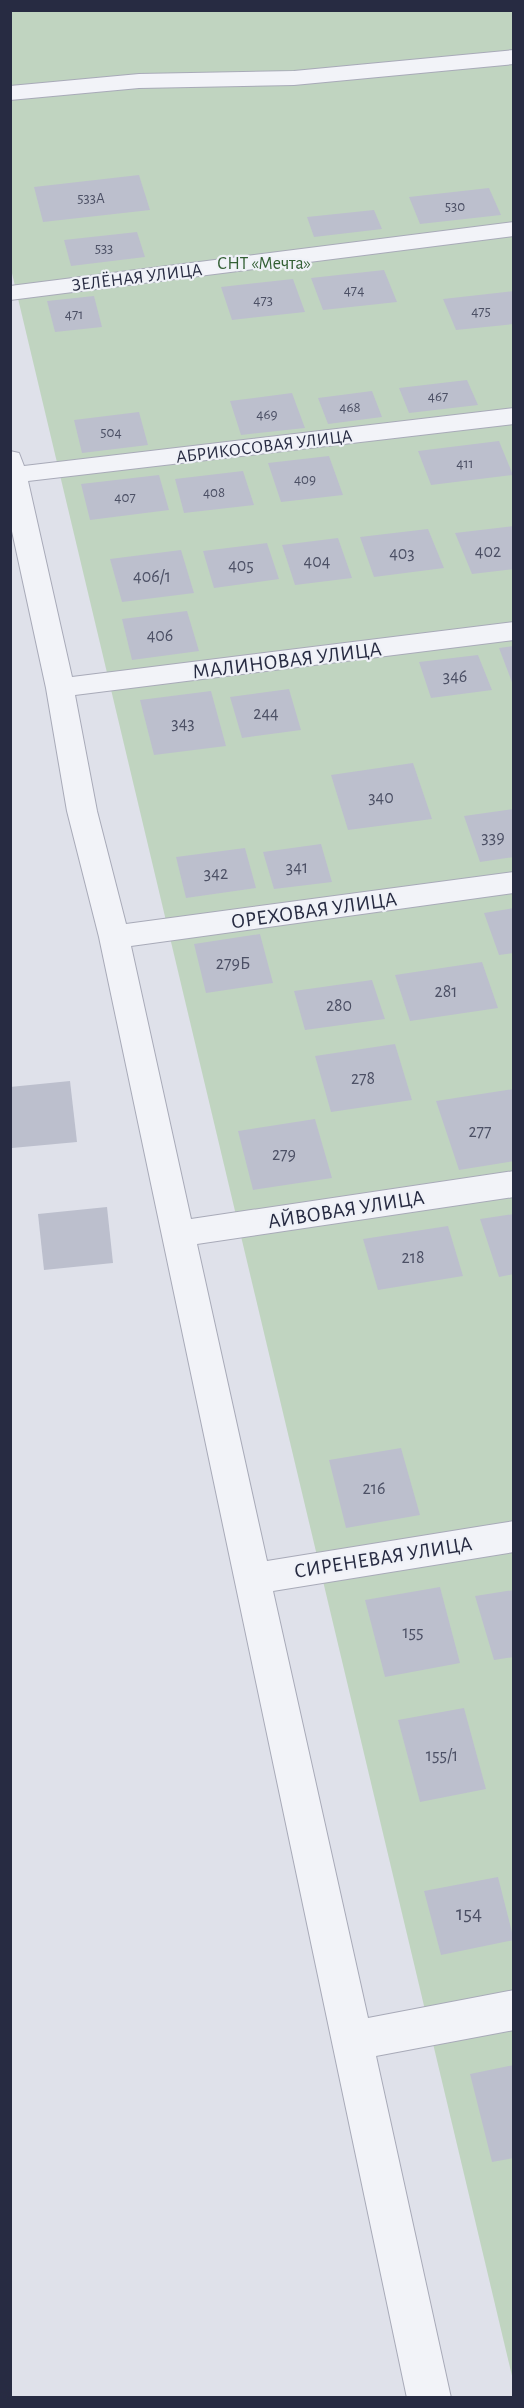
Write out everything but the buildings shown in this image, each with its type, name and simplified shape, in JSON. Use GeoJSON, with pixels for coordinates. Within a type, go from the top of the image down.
{"type":"FeatureCollection","features":[{"type":"Feature","properties":{"kind":"street"},"geometry":{"type":"LineString","coordinates":[[10,93],[139,81],[294,78],[513,57]]}},
{"type":"Feature","properties":{"kind":"street","name":"ЗЕЛЁНАЯ УЛИЦА"},"geometry":{"type":"LineString","coordinates":[[10,293],[513,229]]}},
{"type":"Feature","properties":{"kind":"street","name":"АБРИКОСОВАЯ УЛИЦА"},"geometry":{"type":"LineString","coordinates":[[12,467],[513,417]]}},
{"type":"Feature","properties":{"kind":"street"},"geometry":{"type":"LineString","coordinates":[[12,467],[60,688],[82,811],[114,937],[429,2397]]}},
{"type":"Feature","properties":{"kind":"street","name":"МАЛИНОВАЯ УЛИЦА"},"geometry":{"type":"LineString","coordinates":[[60,688],[513,631]]}},
{"type":"Feature","properties":{"kind":"street","name":"ОРЕХОВАЯ УЛИЦА"},"geometry":{"type":"LineString","coordinates":[[114,937],[513,882]]}},
{"type":"Feature","properties":{"kind":"street","name":"АЙВОВАЯ УЛИЦА"},"geometry":{"type":"LineString","coordinates":[[178,1234],[513,1184]]}},
{"type":"Feature","properties":{"kind":"street","name":"СИРЕНЕВАЯ УЛИЦА"},"geometry":{"type":"LineString","coordinates":[[252,1579],[513,1536]]}},
{"type":"Feature","properties":{"kind":"street"},"geometry":{"type":"LineString","coordinates":[[353,2041],[513,2010]]}},
{"type":"Feature","properties":{"kind":"green space","name":"СНТ «Мечта»"},"geometry":{"type":"Polygon","coordinates":[[[10,11],[513,11],[513,2380],[11,269],[10,11]]]}}]}
